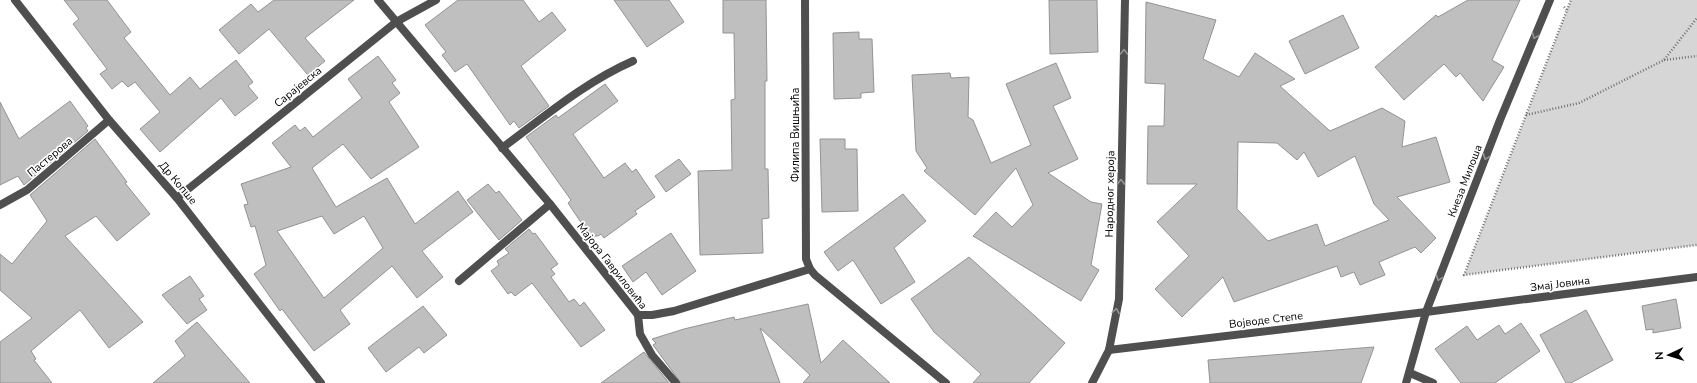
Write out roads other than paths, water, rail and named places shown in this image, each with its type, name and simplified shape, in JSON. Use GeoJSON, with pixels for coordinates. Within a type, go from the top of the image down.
{"type":"FeatureCollection","features":[{"type":"Feature","properties":{"kind":"street","name":"Др Копше"},"geometry":{"type":"LineString","coordinates":[[15,0],[109,120],[177,198],[321,383]]}},
{"type":"Feature","properties":{"kind":"street","name":"Мајора Гавриловића"},"geometry":{"type":"LineString","coordinates":[[378,0],[550,204],[638,315],[640,334],[652,355],[676,383]]}},
{"type":"Feature","properties":{"kind":"street","name":"Сарајевска"},"geometry":{"type":"LineString","coordinates":[[177,198],[396,22],[436,0]]}},
{"type":"Feature","properties":{"kind":"street","name":"Филипа Вишњића"},"geometry":{"type":"LineString","coordinates":[[805,0],[806,258],[810,269]]}},
{"type":"Feature","properties":{"kind":"street","name":"Народног хероја"},"geometry":{"type":"LineString","coordinates":[[1092,383],[1109,350],[1119,299],[1125,0]]}},
{"type":"Feature","properties":{"kind":"street","name":"Кнеза Милоша"},"geometry":{"type":"LineString","coordinates":[[1406,383],[1426,312],[1500,120],[1550,0]]}},
{"type":"Feature","properties":{"kind":"street"},"geometry":{"type":"LineString","coordinates":[[502,148],[593,82],[610,71],[633,61]]}},
{"type":"Feature","properties":{"kind":"street","name":"Пастерова"},"geometry":{"type":"LineString","coordinates":[[0,205],[27,190],[109,120]]}},
{"type":"Feature","properties":{"kind":"street"},"geometry":{"type":"LineString","coordinates":[[458,281],[550,204]]}},
{"type":"Feature","properties":{"kind":"street"},"geometry":{"type":"LineString","coordinates":[[638,315],[674,311],[810,269],[815,275],[946,383]]}},
{"type":"Feature","properties":{"kind":"street","name":"Змај Јовина"},"geometry":{"type":"LineString","coordinates":[[1426,312],[1697,277]]}},
{"type":"Feature","properties":{"kind":"street","name":"Војводе Степе"},"geometry":{"type":"LineString","coordinates":[[1109,350],[1426,312]]}},
{"type":"Feature","properties":{"kind":"street"},"geometry":{"type":"LineString","coordinates":[[1410,373],[1433,383]]}}]}
